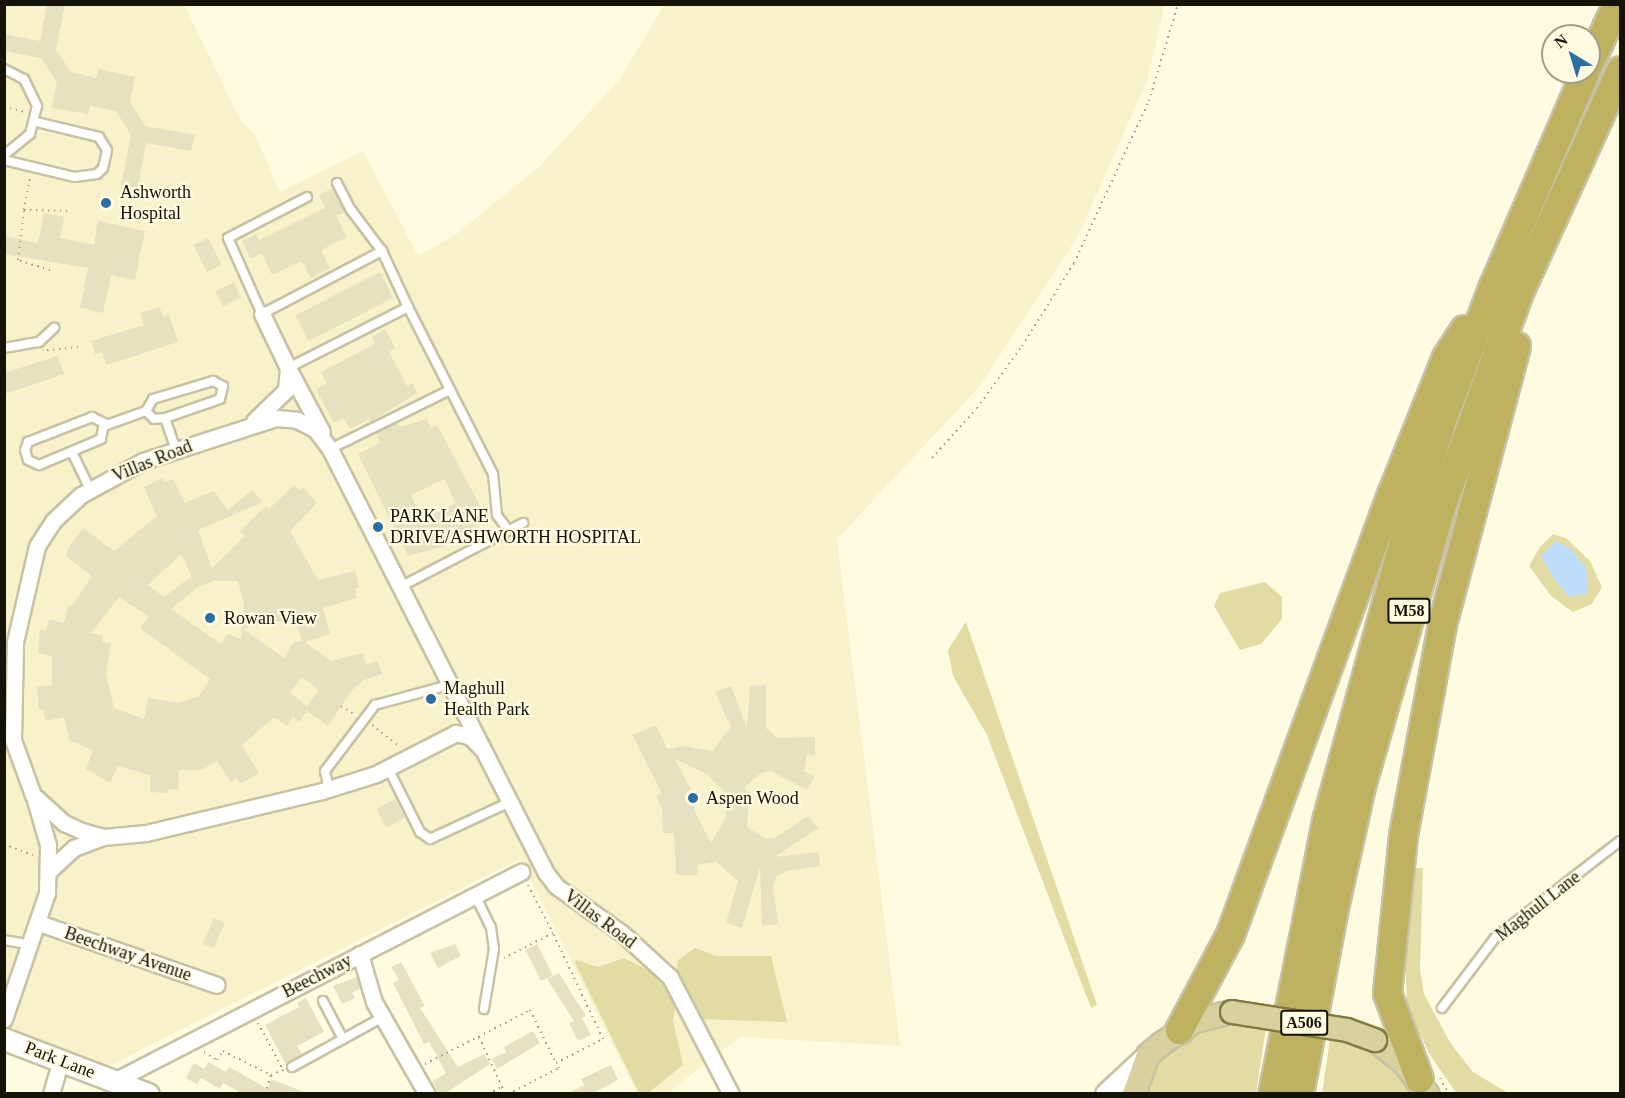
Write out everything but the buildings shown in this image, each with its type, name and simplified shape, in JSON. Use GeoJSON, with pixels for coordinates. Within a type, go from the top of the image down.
{"type":"FeatureCollection","features":[{"type":"Feature","properties":{"kind":"highway"},"geometry":{"type":"LineString","coordinates":[[1601,38],[1617,4]]}},
{"type":"Feature","properties":{"kind":"highway","name":"M58"},"geometry":{"type":"LineString","coordinates":[[1299,1094],[1346,849],[1414,594],[1467,430],[1518,294],[1620,70]]}},
{"type":"Feature","properties":{"kind":"highway","name":"M58"},"geometry":{"type":"LineString","coordinates":[[1272,1094],[1326,817],[1363,680],[1441,425],[1493,286],[1580,84]]}},
{"type":"Feature","properties":{"kind":"highway"},"geometry":{"type":"LineString","coordinates":[[1425,1090],[1411,1052],[1391,1012],[1386,986],[1417,746],[1442,624],[1505,383],[1583,148]]}},
{"type":"Feature","properties":{"kind":"highway"},"geometry":{"type":"LineString","coordinates":[[1179,1030],[1216,965],[1230,934],[1346,613],[1446,357],[1493,286]]}},
{"type":"Feature","properties":{"kind":"main road","name":"A506"},"geometry":{"type":"LineString","coordinates":[[1148,1055],[1179,1030],[1213,1015],[1232,1012],[1347,1030],[1375,1040],[1425,1090]]}},
{"type":"Feature","properties":{"kind":"main road"},"geometry":{"type":"LineString","coordinates":[[1134,1094],[1148,1055]]}},
{"type":"Feature","properties":{"kind":"street"},"geometry":{"type":"LineString","coordinates":[[262,314],[330,448]]}},
{"type":"Feature","properties":{"kind":"street"},"geometry":{"type":"LineString","coordinates":[[250,424],[286,390],[288,368]]}},
{"type":"Feature","properties":{"kind":"street","name":"Villas Road"},"geometry":{"type":"LineString","coordinates":[[456,733],[388,768],[329,789],[146,833],[103,837],[64,823],[33,795],[18,759],[11,718],[10,641],[37,546],[53,521],[90,489],[120,471],[250,424],[276,418],[297,420],[315,429],[330,448],[508,803],[556,886],[623,934],[670,977],[729,1090]]}},
{"type":"Feature","properties":{"kind":"street"},"geometry":{"type":"LineString","coordinates":[[4,703],[11,718]]}},
{"type":"Feature","properties":{"kind":"street"},"geometry":{"type":"LineString","coordinates":[[464,715],[456,733],[471,737],[482,749]]}},
{"type":"Feature","properties":{"kind":"street"},"geometry":{"type":"LineString","coordinates":[[4,1019],[39,923],[50,866],[33,795]]}},
{"type":"Feature","properties":{"kind":"street"},"geometry":{"type":"LineString","coordinates":[[50,866],[75,848],[103,837]]}},
{"type":"Feature","properties":{"kind":"street","name":"Beechway"},"geometry":{"type":"LineString","coordinates":[[114,1082],[521,872]]}},
{"type":"Feature","properties":{"kind":"street","name":"Beechway Avenue"},"geometry":{"type":"LineString","coordinates":[[39,923],[217,985]]}},
{"type":"Feature","properties":{"kind":"street"},"geometry":{"type":"LineString","coordinates":[[360,954],[383,1017],[427,1094]]}},
{"type":"Feature","properties":{"kind":"street","name":"Park Lane"},"geometry":{"type":"LineString","coordinates":[[4,1039],[148,1094]]}},
{"type":"Feature","properties":{"kind":"street"},"geometry":{"type":"LineString","coordinates":[[1106,1094],[1148,1055]]}},
{"type":"Feature","properties":{"kind":"street"},"geometry":{"type":"LineString","coordinates":[[51,1094],[61,1059]]}},
{"type":"Feature","properties":{"kind":"lane"},"geometry":{"type":"LineString","coordinates":[[4,69],[17,74],[30,86],[36,118],[24,142],[4,155]]}},
{"type":"Feature","properties":{"kind":"lane"},"geometry":{"type":"LineString","coordinates":[[4,160],[86,176],[97,174],[106,159],[107,150],[99,137],[36,118]]}},
{"type":"Feature","properties":{"kind":"lane"},"geometry":{"type":"LineString","coordinates":[[337,183],[351,210],[382,251],[495,480],[497,515],[508,530]]}},
{"type":"Feature","properties":{"kind":"lane"},"geometry":{"type":"LineString","coordinates":[[307,197],[228,238],[262,314],[382,251]]}},
{"type":"Feature","properties":{"kind":"lane"},"geometry":{"type":"LineString","coordinates":[[288,368],[408,307]]}},
{"type":"Feature","properties":{"kind":"lane"},"geometry":{"type":"LineString","coordinates":[[4,348],[39,342],[54,328]]}},
{"type":"Feature","properties":{"kind":"lane"},"geometry":{"type":"LineString","coordinates":[[104,426],[146,411],[153,399],[213,381],[224,386],[220,399],[165,418],[154,419],[146,411]]}},
{"type":"Feature","properties":{"kind":"lane"},"geometry":{"type":"LineString","coordinates":[[330,448],[450,390]]}},
{"type":"Feature","properties":{"kind":"lane"},"geometry":{"type":"LineString","coordinates":[[92,417],[101,420],[104,426],[101,438],[72,452],[35,465],[25,450],[32,439],[92,417]]}},
{"type":"Feature","properties":{"kind":"lane"},"geometry":{"type":"LineString","coordinates":[[165,418],[176,450]]}},
{"type":"Feature","properties":{"kind":"lane"},"geometry":{"type":"LineString","coordinates":[[72,452],[90,489]]}},
{"type":"Feature","properties":{"kind":"lane"},"geometry":{"type":"LineString","coordinates":[[400,587],[523,523]]}},
{"type":"Feature","properties":{"kind":"lane"},"geometry":{"type":"LineString","coordinates":[[329,789],[325,771],[375,705],[449,685]]}},
{"type":"Feature","properties":{"kind":"lane"},"geometry":{"type":"LineString","coordinates":[[388,768],[420,832],[430,839],[508,803]]}},
{"type":"Feature","properties":{"kind":"lane","name":"Maghull Lane"},"geometry":{"type":"LineString","coordinates":[[1442,1008],[1495,938],[1620,842]]}},
{"type":"Feature","properties":{"kind":"lane"},"geometry":{"type":"LineString","coordinates":[[475,895],[491,928],[494,964],[484,1009]]}},
{"type":"Feature","properties":{"kind":"lane"},"geometry":{"type":"LineString","coordinates":[[4,940],[32,945]]}},
{"type":"Feature","properties":{"kind":"lane"},"geometry":{"type":"LineString","coordinates":[[323,1001],[343,1039]]}},
{"type":"Feature","properties":{"kind":"lane"},"geometry":{"type":"LineString","coordinates":[[292,1068],[383,1017]]}},
{"type":"Feature","properties":{"kind":"path"},"geometry":{"type":"LineString","coordinates":[[932,458],[1009,364],[1047,311],[1074,263],[1149,101],[1178,4]]}},
{"type":"Feature","properties":{"kind":"path"},"geometry":{"type":"LineString","coordinates":[[4,108],[36,118]]}},
{"type":"Feature","properties":{"kind":"path"},"geometry":{"type":"LineString","coordinates":[[32,166],[18,260],[50,270]]}},
{"type":"Feature","properties":{"kind":"path"},"geometry":{"type":"LineString","coordinates":[[24,210],[71,211]]}},
{"type":"Feature","properties":{"kind":"path"},"geometry":{"type":"LineString","coordinates":[[39,342],[40,351],[83,347]]}},
{"type":"Feature","properties":{"kind":"path"},"geometry":{"type":"LineString","coordinates":[[341,706],[391,737],[410,757]]}},
{"type":"Feature","properties":{"kind":"path"},"geometry":{"type":"LineString","coordinates":[[4,844],[50,866]]}},
{"type":"Feature","properties":{"kind":"path"},"geometry":{"type":"LineString","coordinates":[[521,872],[553,933],[603,1039],[556,1063]]}},
{"type":"Feature","properties":{"kind":"path"},"geometry":{"type":"LineString","coordinates":[[494,964],[553,933]]}},
{"type":"Feature","properties":{"kind":"path"},"geometry":{"type":"LineString","coordinates":[[252,1010],[283,1071]]}},
{"type":"Feature","properties":{"kind":"path"},"geometry":{"type":"LineString","coordinates":[[413,1070],[530,1010],[559,1068],[507,1094],[479,1037]]}},
{"type":"Feature","properties":{"kind":"path"},"geometry":{"type":"LineString","coordinates":[[188,1043],[217,1060],[223,1051],[271,1075],[292,1068]]}},
{"type":"Feature","properties":{"kind":"path"},"geometry":{"type":"LineString","coordinates":[[265,1094],[271,1075]]}},
{"type":"Feature","properties":{"kind":"path"},"geometry":{"type":"LineString","coordinates":[[488,1094],[502,1087]]}},
{"type":"Feature","properties":{"kind":"shaded area","name":"Maghull Health Park"},"geometry":{"type":"Polygon","coordinates":[[[4,5],[184,5],[242,123],[254,133],[280,192],[363,151],[418,256],[454,236],[539,167],[619,80],[664,5],[1165,5],[1147,81],[1079,234],[980,386],[837,539],[900,1046],[740,1037],[668,1093],[637,1093],[520,859],[103,1069],[5,1030],[4,5]]]}},
{"type":"Feature","properties":{"kind":"shaded area"},"geometry":{"type":"Polygon","coordinates":[[[1553,534],[1566,538],[1590,561],[1602,587],[1592,604],[1573,612],[1551,596],[1529,566],[1540,547],[1553,534]]]}},
{"type":"Feature","properties":{"kind":"shaded area"},"geometry":{"type":"Polygon","coordinates":[[[1265,582],[1282,597],[1282,619],[1261,644],[1240,650],[1214,606],[1220,593],[1265,582]]]}},
{"type":"Feature","properties":{"kind":"shaded area"},"geometry":{"type":"Polygon","coordinates":[[[966,622],[1097,1005],[1091,1008],[987,735],[953,676],[948,650],[966,622]]]}},
{"type":"Feature","properties":{"kind":"shaded area"},"geometry":{"type":"Polygon","coordinates":[[[1411,868],[1423,868],[1420,969],[1424,994],[1451,1044],[1473,1072],[1508,1093],[1456,1093],[1430,1055],[1407,1007],[1405,940],[1411,868]]]}},
{"type":"Feature","properties":{"kind":"shaded area"},"geometry":{"type":"Polygon","coordinates":[[[695,948],[716,956],[771,956],[787,1022],[698,1019],[676,977],[678,960],[695,948]]]}},
{"type":"Feature","properties":{"kind":"shaded area"},"geometry":{"type":"Polygon","coordinates":[[[624,958],[656,974],[676,1005],[673,1020],[683,1065],[648,1093],[639,1093],[575,963],[576,960],[598,967],[624,958]]]}},
{"type":"Feature","properties":{"kind":"shaded area"},"geometry":{"type":"Polygon","coordinates":[[[1236,1024],[1266,1028],[1256,1093],[1142,1094],[1156,1060],[1186,1033],[1236,1024]]]}},
{"type":"Feature","properties":{"kind":"shaded area"},"geometry":{"type":"Polygon","coordinates":[[[1330,1039],[1375,1053],[1377,1049],[1415,1094],[1322,1094],[1330,1039]]]}},
{"type":"Feature","properties":{"kind":"water"},"geometry":{"type":"Polygon","coordinates":[[[1556,541],[1571,549],[1586,568],[1588,593],[1569,597],[1556,581],[1541,556],[1556,541]]]}},
{"type":"Feature","properties":{"kind":"place","name":"Ashworth Hospital"},"geometry":{"type":"Point","coordinates":[106,203]}},
{"type":"Feature","properties":{"kind":"place","name":"PARK LANE DRIVE/ASHWORTH HOSPITAL"},"geometry":{"type":"Point","coordinates":[378,527]}},
{"type":"Feature","properties":{"kind":"place","name":"Rowan View"},"geometry":{"type":"Point","coordinates":[210,618]}},
{"type":"Feature","properties":{"kind":"place","name":"Maghull Health Park"},"geometry":{"type":"Point","coordinates":[431,699]}},
{"type":"Feature","properties":{"kind":"place","name":"Aspen Wood"},"geometry":{"type":"Point","coordinates":[693,798]}}]}
